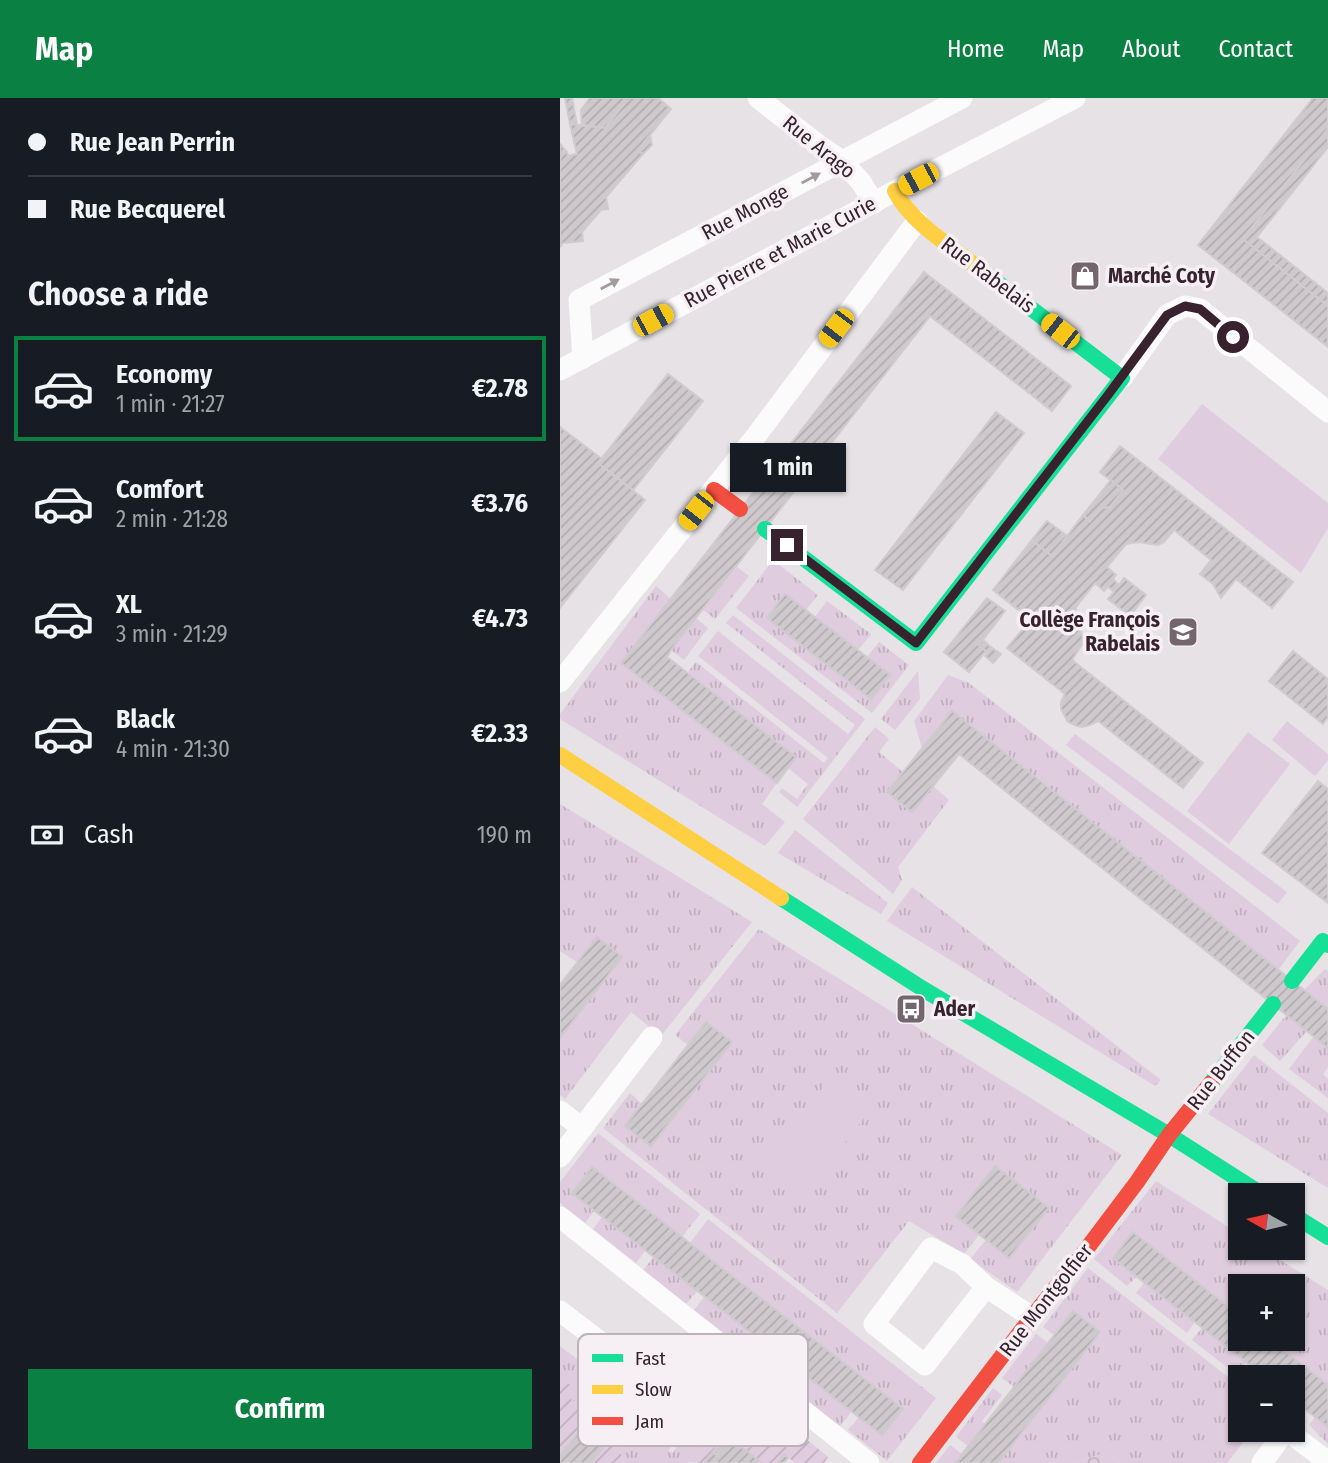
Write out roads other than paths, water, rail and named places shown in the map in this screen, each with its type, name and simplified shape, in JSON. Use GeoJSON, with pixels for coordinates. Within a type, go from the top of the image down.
{"type":"FeatureCollection","features":[{"type":"Feature","properties":{"kind":"street","name":"Rue Arago"},"geometry":{"type":"LineString","coordinates":[[758,98],[842,161],[862,182],[874,203]]}},
{"type":"Feature","properties":{"kind":"street","name":"Rue Monge"},"geometry":{"type":"LineString","coordinates":[[583,358],[579,300],[962,98]]}},
{"type":"Feature","properties":{"kind":"street","name":"Rue Pierre et Marie Curie"},"geometry":{"type":"LineString","coordinates":[[560,370],[1075,98]]}},
{"type":"Feature","properties":{"kind":"street","name":"Rue Rabelais"},"geometry":{"type":"LineString","coordinates":[[895,191],[917,221],[1122,378]]}},
{"type":"Feature","properties":{"kind":"street"},"geometry":{"type":"LineString","coordinates":[[560,682],[714,490],[917,221]]}},
{"type":"Feature","properties":{"kind":"street"},"geometry":{"type":"LineString","coordinates":[[765,529],[916,643],[1122,378],[1167,315],[1185,306],[1200,309],[1328,412]]}},
{"type":"Feature","properties":{"kind":"street"},"geometry":{"type":"LineString","coordinates":[[714,490],[740,509]]}},
{"type":"Feature","properties":{"kind":"street"},"geometry":{"type":"LineString","coordinates":[[560,755],[858,948],[1244,1183]]}},
{"type":"Feature","properties":{"kind":"street"},"geometry":{"type":"LineString","coordinates":[[1292,981],[1323,941],[1328,945]]}},
{"type":"Feature","properties":{"kind":"street","name":"Rue Buffon"},"geometry":{"type":"LineString","coordinates":[[1169,1135],[1273,1004]]}},
{"type":"Feature","properties":{"kind":"street"},"geometry":{"type":"LineString","coordinates":[[560,1157],[652,1037]]}},
{"type":"Feature","properties":{"kind":"street"},"geometry":{"type":"LineString","coordinates":[[560,1111],[582,1128]]}},
{"type":"Feature","properties":{"kind":"street","name":"Rue Montgolfier"},"geometry":{"type":"LineString","coordinates":[[920,1463],[1083,1255],[1169,1135]]}},
{"type":"Feature","properties":{"kind":"street"},"geometry":{"type":"LineString","coordinates":[[560,1217],[707,1334]]}},
{"type":"Feature","properties":{"kind":"street"},"geometry":{"type":"LineString","coordinates":[[1306,1223],[1328,1237]]}},
{"type":"Feature","properties":{"kind":"street"},"geometry":{"type":"LineString","coordinates":[[986,1287],[925,1364],[874,1324],[930,1248],[962,1265],[986,1287],[1032,1317]]}},
{"type":"Feature","properties":{"kind":"street"},"geometry":{"type":"LineString","coordinates":[[560,1311],[590,1334]]}},
{"type":"Feature","properties":{"kind":"street"},"geometry":{"type":"LineString","coordinates":[[808,1414],[869,1463]]}},
{"type":"Feature","properties":{"kind":"street"},"geometry":{"type":"LineString","coordinates":[[1262,1463],[1286,1430],[1328,1462]]}},
{"type":"Feature","properties":{"kind":"place","name":"Marché Coty"},"geometry":{"type":"Point","coordinates":[1085,276]}},
{"type":"Feature","properties":{"kind":"place","name":"Collège François Rabelais"},"geometry":{"type":"Point","coordinates":[1183,632]}},
{"type":"Feature","properties":{"kind":"place","name":"Ader"},"geometry":{"type":"Point","coordinates":[911,1009]}}]}
